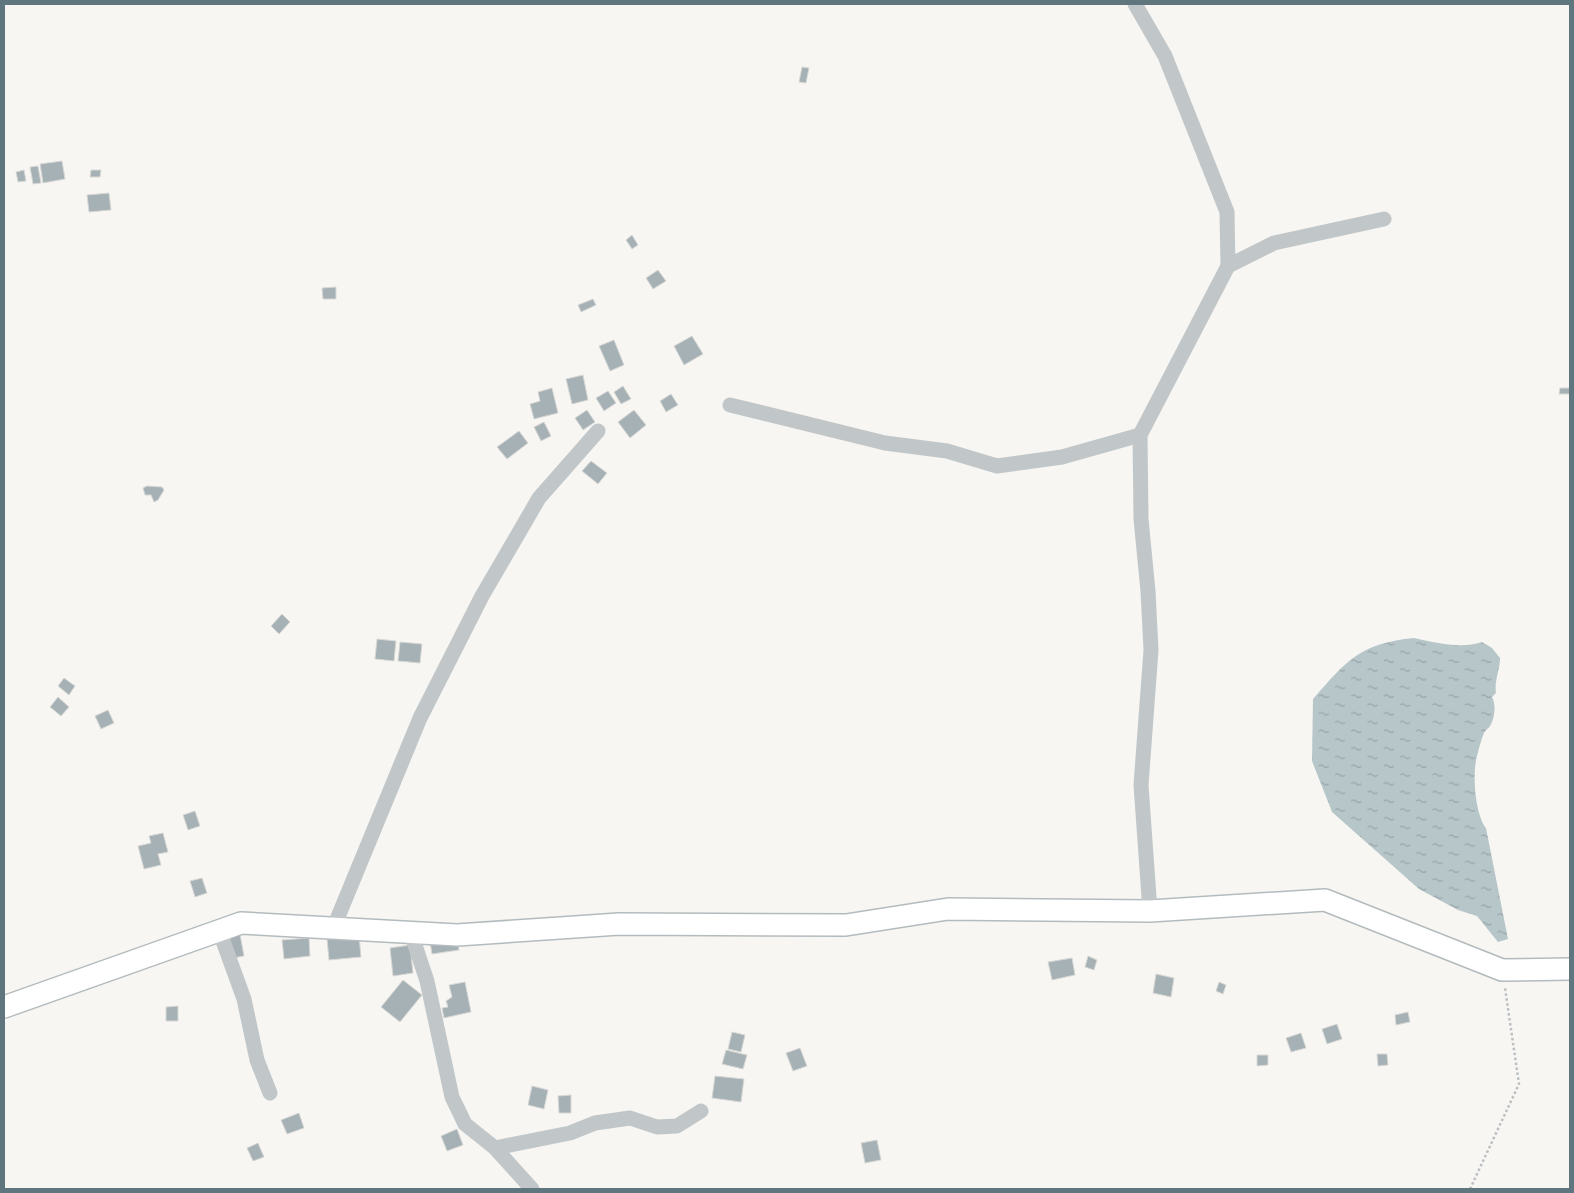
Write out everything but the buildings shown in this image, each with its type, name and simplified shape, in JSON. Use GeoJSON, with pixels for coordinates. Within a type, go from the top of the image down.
{"type":"FeatureCollection","features":[{"type":"Feature","properties":{"kind":"street"},"geometry":{"type":"LineString","coordinates":[[1135,4],[1165,56],[1228,212],[1228,266],[1140,435],[1141,519],[1148,591],[1150,650],[1141,785],[1150,911]]}},
{"type":"Feature","properties":{"kind":"street"},"geometry":{"type":"LineString","coordinates":[[1228,266],[1274,243],[1384,219]]}},
{"type":"Feature","properties":{"kind":"street"},"geometry":{"type":"LineString","coordinates":[[730,405],[885,443],[947,451],[997,466],[1062,456],[1140,435]]}},
{"type":"Feature","properties":{"kind":"street"},"geometry":{"type":"LineString","coordinates":[[333,929],[420,718],[482,596],[539,498],[598,431]]}},
{"type":"Feature","properties":{"kind":"street"},"geometry":{"type":"LineString","coordinates":[[4,1007],[241,922],[457,935],[619,924],[846,925],[948,909],[1150,911],[1325,900],[1502,970],[1570,969]]}},
{"type":"Feature","properties":{"kind":"street"},"geometry":{"type":"LineString","coordinates":[[219,930],[244,999],[257,1060],[270,1093]]}},
{"type":"Feature","properties":{"kind":"street"},"geometry":{"type":"LineString","coordinates":[[411,932],[427,981],[452,1096],[465,1124],[495,1148],[532,1189]]}},
{"type":"Feature","properties":{"kind":"street"},"geometry":{"type":"LineString","coordinates":[[495,1148],[570,1133],[595,1123],[630,1118],[657,1127],[677,1126],[702,1111]]}},
{"type":"Feature","properties":{"kind":"path"},"geometry":{"type":"LineString","coordinates":[[1470,1189],[1519,1084],[1502,970]]}},
{"type":"Feature","properties":{"kind":"water"},"geometry":{"type":"Polygon","coordinates":[[[1414,638],[1457,645],[1482,642],[1492,648],[1500,658],[1496,693],[1492,697],[1494,707],[1493,718],[1482,738],[1475,772],[1477,804],[1482,822],[1486,828],[1508,939],[1498,942],[1477,916],[1458,910],[1419,889],[1332,812],[1312,761],[1313,699],[1356,656],[1381,644],[1414,638]]]}}]}
